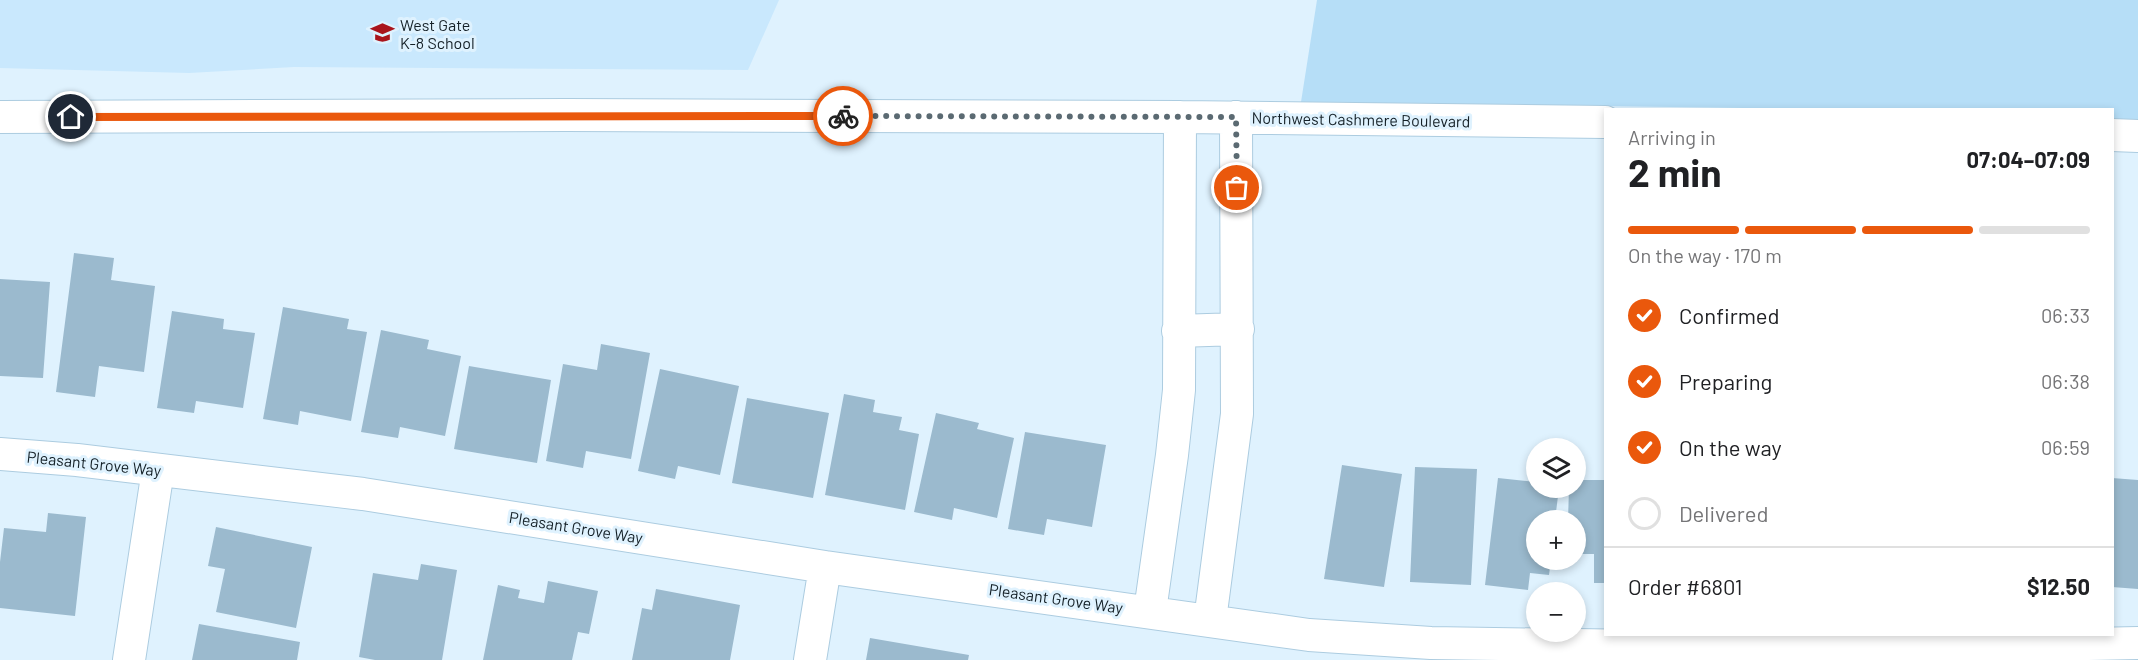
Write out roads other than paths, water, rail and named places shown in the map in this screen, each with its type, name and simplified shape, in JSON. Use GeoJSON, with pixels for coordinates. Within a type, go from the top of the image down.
{"type":"FeatureCollection","features":[{"type":"Feature","properties":{"kind":"street","name":"Northwest Cashmere Boulevard"},"geometry":{"type":"LineString","coordinates":[[0,117],[589,115],[1236,117],[1604,122]]}},
{"type":"Feature","properties":{"kind":"street"},"geometry":{"type":"LineString","coordinates":[[1150,611],[1179,390],[1180,117]]}},
{"type":"Feature","properties":{"kind":"street"},"geometry":{"type":"LineString","coordinates":[[1210,620],[1237,414],[1236,117]]}},
{"type":"Feature","properties":{"kind":"street"},"geometry":{"type":"LineString","coordinates":[[2114,135],[2138,136]]}},
{"type":"Feature","properties":{"kind":"street"},"geometry":{"type":"LineString","coordinates":[[1178,331],[1238,329]]}},
{"type":"Feature","properties":{"kind":"street","name":"Pleasant Grove Way"},"geometry":{"type":"LineString","coordinates":[[0,454],[77,460],[363,494],[825,567],[1431,652],[1841,654],[2138,643]]}},
{"type":"Feature","properties":{"kind":"street"},"geometry":{"type":"LineString","coordinates":[[129,660],[158,470]]}},
{"type":"Feature","properties":{"kind":"street"},"geometry":{"type":"LineString","coordinates":[[810,660],[825,567]]}},
{"type":"Feature","properties":{"kind":"place","name":"West Gate K-8 School"},"geometry":{"type":"Point","coordinates":[382,33]}}]}
